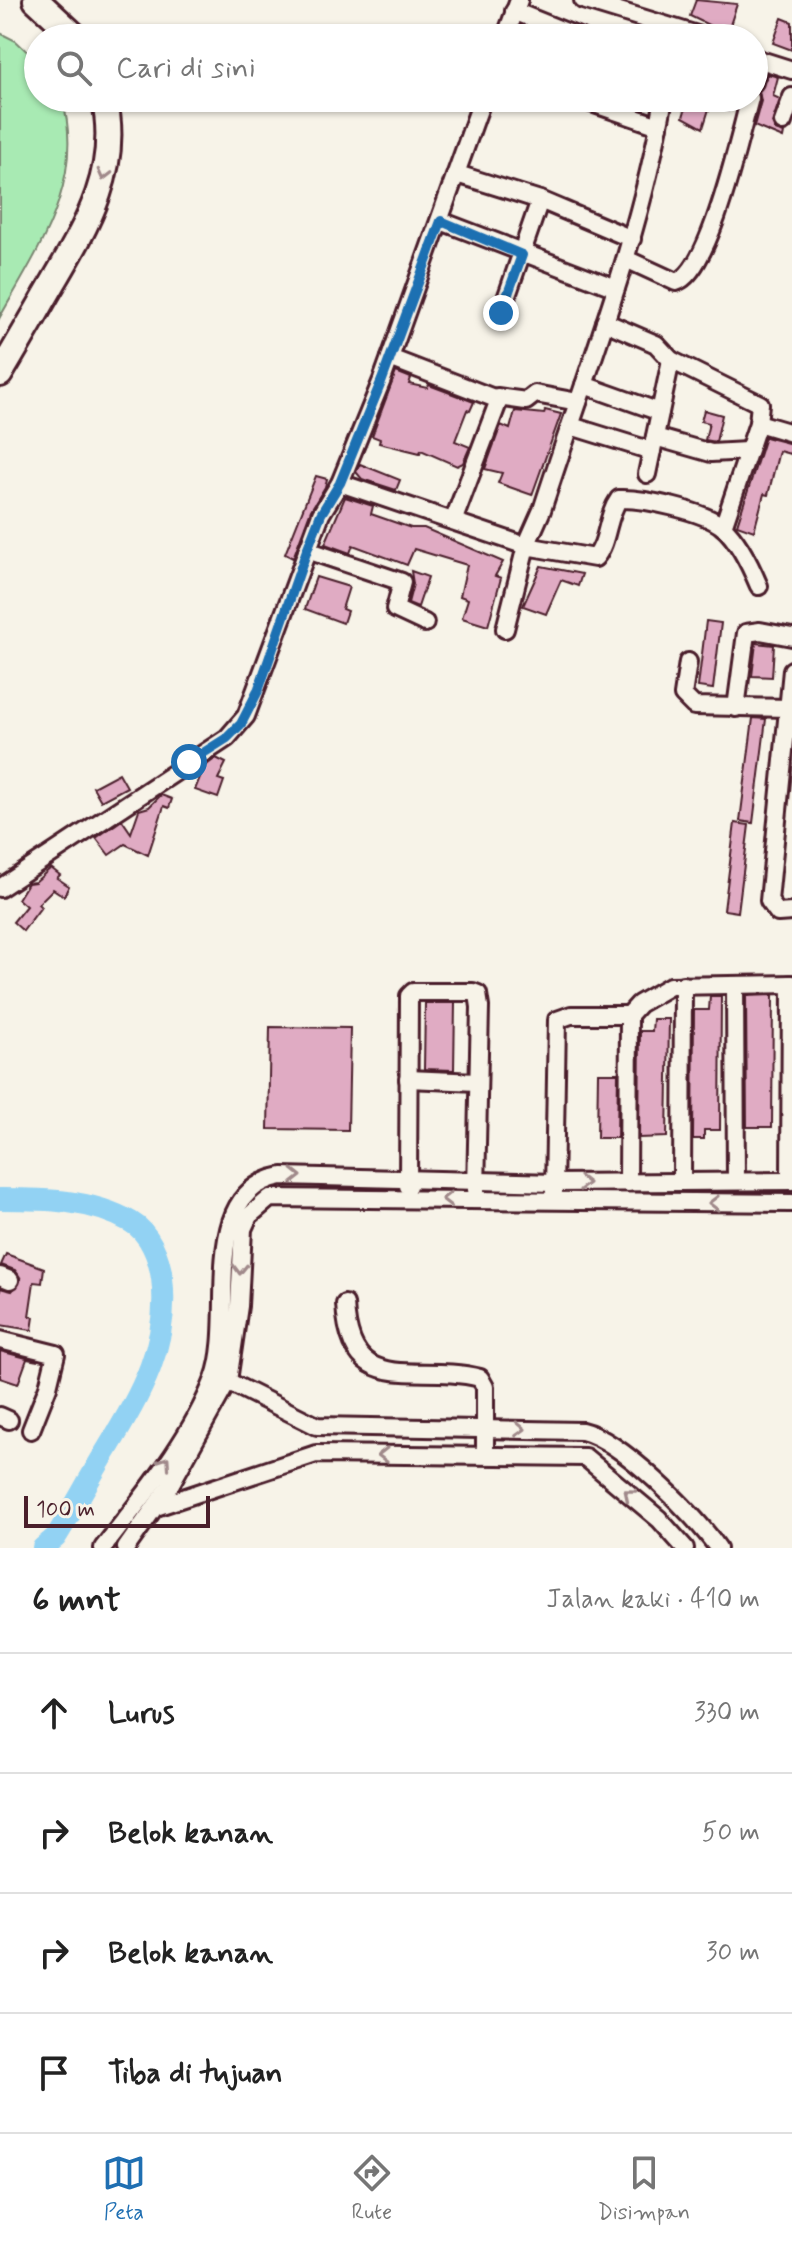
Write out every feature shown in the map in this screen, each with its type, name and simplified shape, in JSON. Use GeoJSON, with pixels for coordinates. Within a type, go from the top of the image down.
{"type":"FeatureCollection","features":[{"type":"Feature","properties":{"kind":"highway"},"geometry":{"type":"LineString","coordinates":[[36,0],[62,24]]}},
{"type":"Feature","properties":{"kind":"highway"},"geometry":{"type":"LineString","coordinates":[[0,374],[92,213],[109,149],[105,112]]}},
{"type":"Feature","properties":{"kind":"street"},"geometry":{"type":"LineString","coordinates":[[583,0],[615,4],[656,24]]}},
{"type":"Feature","properties":{"kind":"street"},"geometry":{"type":"LineString","coordinates":[[517,6],[553,24]]}},
{"type":"Feature","properties":{"kind":"street"},"geometry":{"type":"LineString","coordinates":[[768,62],[792,70]]}},
{"type":"Feature","properties":{"kind":"street"},"geometry":{"type":"LineString","coordinates":[[783,122],[792,97]]}},
{"type":"Feature","properties":{"kind":"street"},"geometry":{"type":"LineString","coordinates":[[0,888],[227,738],[241,724],[258,691],[321,514],[340,483],[390,358],[478,112]]}},
{"type":"Feature","properties":{"kind":"street"},"geometry":{"type":"LineString","coordinates":[[618,112],[659,126]]}},
{"type":"Feature","properties":{"kind":"street"},"geometry":{"type":"LineString","coordinates":[[505,629],[526,546],[571,426],[649,185],[662,112]]}},
{"type":"Feature","properties":{"kind":"street"},"geometry":{"type":"LineString","coordinates":[[626,259],[676,282],[695,270],[723,199],[746,112]]}},
{"type":"Feature","properties":{"kind":"street"},"geometry":{"type":"LineString","coordinates":[[457,174],[540,200],[632,239]]}},
{"type":"Feature","properties":{"kind":"street"},"geometry":{"type":"LineString","coordinates":[[501,313],[540,200]]}},
{"type":"Feature","properties":{"kind":"street"},"geometry":{"type":"LineString","coordinates":[[441,221],[522,255],[616,288]]}},
{"type":"Feature","properties":{"kind":"street"},"geometry":{"type":"LineString","coordinates":[[605,322],[656,344],[671,360],[760,404],[758,423],[723,527]]}},
{"type":"Feature","properties":{"kind":"street"},"geometry":{"type":"LineString","coordinates":[[390,358],[497,397],[526,401],[535,394],[578,402]]}},
{"type":"Feature","properties":{"kind":"street"},"geometry":{"type":"LineString","coordinates":[[647,474],[671,360]]}},
{"type":"Feature","properties":{"kind":"street"},"geometry":{"type":"LineString","coordinates":[[584,385],[660,412]]}},
{"type":"Feature","properties":{"kind":"street"},"geometry":{"type":"LineString","coordinates":[[454,519],[476,452],[498,407],[497,397]]}},
{"type":"Feature","properties":{"kind":"street"},"geometry":{"type":"LineString","coordinates":[[758,423],[792,433]]}},
{"type":"Feature","properties":{"kind":"street"},"geometry":{"type":"LineString","coordinates":[[571,426],[715,454],[747,451]]}},
{"type":"Feature","properties":{"kind":"street"},"geometry":{"type":"LineString","coordinates":[[340,483],[454,519],[526,546],[595,558],[602,548],[610,511],[619,499],[672,508],[723,527],[752,567],[759,586]]}},
{"type":"Feature","properties":{"kind":"street"},"geometry":{"type":"LineString","coordinates":[[307,550],[402,582],[395,609],[425,623]]}},
{"type":"Feature","properties":{"kind":"street"},"geometry":{"type":"LineString","coordinates":[[736,708],[746,633],[755,631],[792,637]]}},
{"type":"Feature","properties":{"kind":"street"},"geometry":{"type":"LineString","coordinates":[[688,662],[683,695],[694,706],[789,708]]}},
{"type":"Feature","properties":{"kind":"street"},"geometry":{"type":"LineString","coordinates":[[792,670],[769,901],[778,913],[792,912]]}},
{"type":"Feature","properties":{"kind":"street"},"geometry":{"type":"LineString","coordinates":[[126,1548],[156,1507],[222,1378],[239,1306],[243,1229],[249,1216],[270,1198],[476,1199],[554,1191],[628,1183],[791,1181],[791,984],[683,985],[656,994],[629,1015],[571,1015],[557,1020],[554,1191]]}},
{"type":"Feature","properties":{"kind":"street"},"geometry":{"type":"LineString","coordinates":[[682,1181],[683,985]]}},
{"type":"Feature","properties":{"kind":"street"},"geometry":{"type":"LineString","coordinates":[[735,985],[736,1181]]}},
{"type":"Feature","properties":{"kind":"street"},"geometry":{"type":"LineString","coordinates":[[407,1199],[409,996],[413,992],[473,992],[478,994],[480,1007],[476,1199]]}},
{"type":"Feature","properties":{"kind":"street"},"geometry":{"type":"LineString","coordinates":[[628,1183],[629,1015]]}},
{"type":"Feature","properties":{"kind":"street"},"geometry":{"type":"LineString","coordinates":[[408,1079],[477,1082]]}},
{"type":"Feature","properties":{"kind":"street"},"geometry":{"type":"LineString","coordinates":[[103,1548],[222,1378],[230,1224],[244,1193],[263,1179],[282,1176],[476,1180],[649,1202],[792,1203]]}},
{"type":"Feature","properties":{"kind":"street"},"geometry":{"type":"LineString","coordinates":[[263,1179],[270,1198]]}},
{"type":"Feature","properties":{"kind":"street"},"geometry":{"type":"LineString","coordinates":[[649,1202],[650,1182]]}},
{"type":"Feature","properties":{"kind":"street"},"geometry":{"type":"LineString","coordinates":[[345,1304],[347,1333],[355,1353],[371,1367],[480,1378],[485,1387],[485,1455]]}},
{"type":"Feature","properties":{"kind":"street"},"geometry":{"type":"LineString","coordinates":[[0,1340],[55,1352],[48,1387],[31,1430]]}},
{"type":"Feature","properties":{"kind":"street"},"geometry":{"type":"LineString","coordinates":[[222,1378],[317,1426],[582,1431],[600,1435],[671,1495],[718,1548]]}},
{"type":"Feature","properties":{"kind":"street"},"geometry":{"type":"LineString","coordinates":[[316,1454],[317,1426]]}},
{"type":"Feature","properties":{"kind":"street"},"geometry":{"type":"LineString","coordinates":[[156,1507],[316,1454],[585,1457],[659,1519],[685,1548]]}},
{"type":"Feature","properties":{"kind":"green space"},"geometry":{"type":"Polygon","coordinates":[[[0,33],[24,49],[24,112],[65,112],[68,157],[55,212],[30,265],[0,317],[0,33]]]}},
{"type":"Feature","properties":{"kind":"building"},"geometry":{"type":"Polygon","coordinates":[[[696,0],[737,4],[730,24],[706,24],[690,16],[696,0]]]}},
{"type":"Feature","properties":{"kind":"building"},"geometry":{"type":"Polygon","coordinates":[[[782,18],[792,22],[792,50],[773,43],[782,18]]]}},
{"type":"Feature","properties":{"kind":"building"},"geometry":{"type":"Polygon","coordinates":[[[768,74],[778,77],[773,96],[780,99],[772,123],[775,130],[784,133],[783,138],[754,126],[758,112],[768,112],[768,74]]]}},
{"type":"Feature","properties":{"kind":"building"},"geometry":{"type":"Polygon","coordinates":[[[685,112],[708,112],[703,128],[683,117],[685,112]]]}},
{"type":"Feature","properties":{"kind":"building"},"geometry":{"type":"Polygon","coordinates":[[[396,372],[411,378],[409,384],[427,388],[429,385],[474,402],[470,411],[467,410],[455,441],[470,447],[463,463],[457,466],[421,450],[420,453],[379,443],[380,439],[372,436],[396,372]]]}},
{"type":"Feature","properties":{"kind":"building"},"geometry":{"type":"Polygon","coordinates":[[[545,410],[561,414],[532,495],[498,483],[502,473],[485,469],[501,425],[510,429],[515,411],[544,414],[545,410]]]}},
{"type":"Feature","properties":{"kind":"building"},"geometry":{"type":"Polygon","coordinates":[[[704,410],[722,415],[716,442],[705,440],[709,423],[701,421],[704,410]]]}},
{"type":"Feature","properties":{"kind":"building"},"geometry":{"type":"Polygon","coordinates":[[[765,437],[792,444],[792,448],[790,454],[779,451],[768,495],[764,494],[754,531],[737,525],[765,437]]]}},
{"type":"Feature","properties":{"kind":"building"},"geometry":{"type":"Polygon","coordinates":[[[360,464],[400,480],[396,490],[362,479],[356,472],[360,464]]]}},
{"type":"Feature","properties":{"kind":"building"},"geometry":{"type":"Polygon","coordinates":[[[316,476],[327,479],[325,487],[311,510],[293,558],[285,554],[316,476]]]}},
{"type":"Feature","properties":{"kind":"building"},"geometry":{"type":"Polygon","coordinates":[[[345,497],[373,506],[371,514],[411,528],[424,528],[503,562],[495,576],[501,578],[488,626],[462,618],[468,599],[460,596],[467,565],[414,549],[407,565],[353,545],[350,553],[325,544],[345,497]]]}},
{"type":"Feature","properties":{"kind":"building"},"geometry":{"type":"Polygon","coordinates":[[[541,566],[582,574],[578,586],[561,580],[546,614],[523,606],[541,566]]]}},
{"type":"Feature","properties":{"kind":"building"},"geometry":{"type":"Polygon","coordinates":[[[411,571],[428,577],[418,607],[408,603],[413,584],[411,571]]]}},
{"type":"Feature","properties":{"kind":"building"},"geometry":{"type":"Polygon","coordinates":[[[316,577],[349,587],[342,609],[347,611],[343,623],[305,609],[316,577]]]}},
{"type":"Feature","properties":{"kind":"building"},"geometry":{"type":"Polygon","coordinates":[[[706,621],[721,623],[713,689],[698,687],[706,621]]]}},
{"type":"Feature","properties":{"kind":"building"},"geometry":{"type":"Polygon","coordinates":[[[756,643],[774,645],[772,677],[752,676],[756,643]]]}},
{"type":"Feature","properties":{"kind":"building"},"geometry":{"type":"Polygon","coordinates":[[[753,718],[766,719],[753,823],[740,821],[753,718]]]}},
{"type":"Feature","properties":{"kind":"building"},"geometry":{"type":"Polygon","coordinates":[[[216,758],[226,763],[218,779],[224,781],[218,798],[195,790],[204,767],[216,758]]]}},
{"type":"Feature","properties":{"kind":"building"},"geometry":{"type":"Polygon","coordinates":[[[119,773],[127,787],[101,801],[93,787],[119,773]]]}},
{"type":"Feature","properties":{"kind":"building"},"geometry":{"type":"Polygon","coordinates":[[[161,795],[172,799],[169,808],[164,806],[148,855],[125,844],[109,855],[96,838],[122,820],[131,833],[139,810],[149,807],[161,795]]]}},
{"type":"Feature","properties":{"kind":"building"},"geometry":{"type":"Polygon","coordinates":[[[735,823],[749,825],[738,912],[724,910],[735,823]]]}},
{"type":"Feature","properties":{"kind":"building"},"geometry":{"type":"Polygon","coordinates":[[[51,868],[60,875],[57,878],[69,886],[64,896],[53,889],[38,904],[41,907],[23,931],[13,922],[26,906],[18,899],[28,883],[35,882],[51,868]]]}},
{"type":"Feature","properties":{"kind":"building"},"geometry":{"type":"Polygon","coordinates":[[[773,995],[772,1127],[747,1127],[746,996],[773,995]]]}},
{"type":"Feature","properties":{"kind":"building"},"geometry":{"type":"Polygon","coordinates":[[[710,996],[721,996],[720,1130],[704,1130],[704,1139],[693,1139],[694,1010],[709,1010],[710,996]]]}},
{"type":"Feature","properties":{"kind":"building"},"geometry":{"type":"Polygon","coordinates":[[[425,1003],[455,1003],[454,1070],[424,1069],[425,1003]]]}},
{"type":"Feature","properties":{"kind":"building"},"geometry":{"type":"Polygon","coordinates":[[[653,1019],[669,1019],[667,1137],[639,1138],[640,1031],[652,1031],[653,1019]]]}},
{"type":"Feature","properties":{"kind":"building"},"geometry":{"type":"Polygon","coordinates":[[[270,1027],[350,1028],[348,1130],[268,1129],[270,1027]]]}},
{"type":"Feature","properties":{"kind":"building"},"geometry":{"type":"Polygon","coordinates":[[[598,1073],[618,1073],[617,1138],[597,1138],[598,1073]]]}},
{"type":"Feature","properties":{"kind":"building"},"geometry":{"type":"Polygon","coordinates":[[[6,1254],[44,1268],[42,1283],[34,1282],[29,1316],[34,1317],[32,1330],[0,1325],[0,1288],[12,1291],[21,1279],[15,1270],[1,1265],[6,1254]]]}},
{"type":"Feature","properties":{"kind":"building"},"geometry":{"type":"Polygon","coordinates":[[[0,1351],[38,1361],[27,1359],[18,1384],[0,1378],[0,1351]]]}},
{"type":"Feature","properties":{"kind":"waterway"},"geometry":{"type":"LineString","coordinates":[[0,1199],[67,1202],[116,1214],[138,1227],[148,1239],[159,1262],[162,1278],[162,1325],[142,1387],[56,1537],[43,1548]]}},
{"type":"Feature","properties":{"kind":"route"},"geometry":{"type":"LineString","coordinates":[[189,762],[227,738],[241,724],[258,691],[321,514],[340,483],[441,221],[522,255],[501,313]]}}]}
